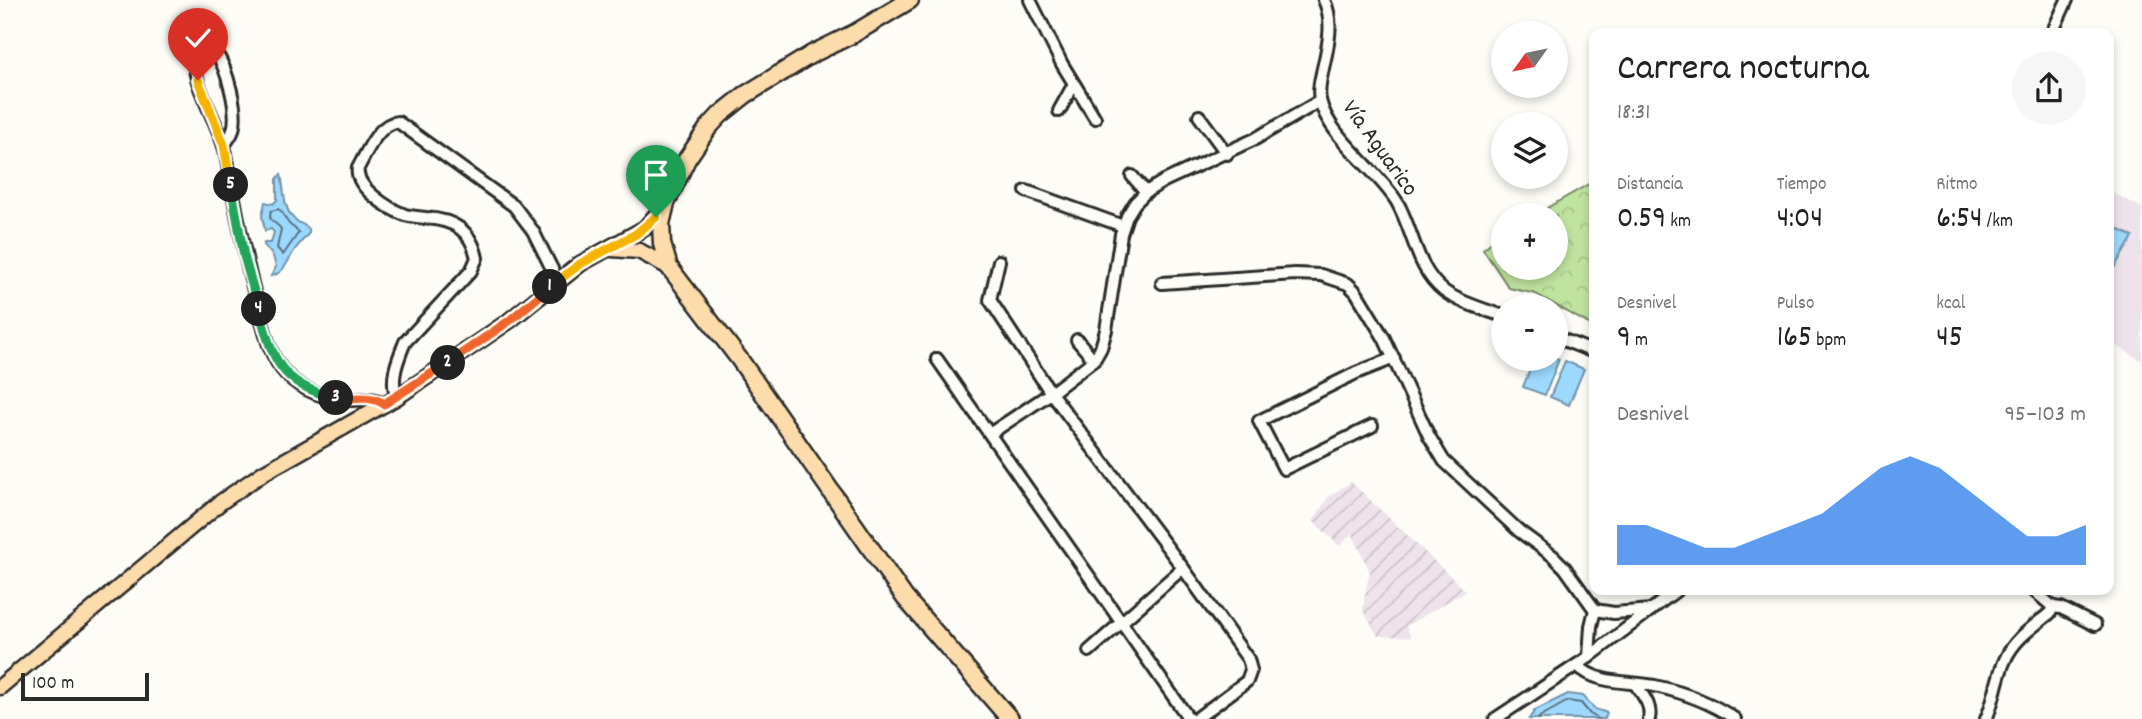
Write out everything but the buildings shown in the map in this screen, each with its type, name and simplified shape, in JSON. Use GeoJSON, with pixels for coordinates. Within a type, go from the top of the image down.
{"type":"FeatureCollection","features":[{"type":"Feature","properties":{"kind":"highway"},"geometry":{"type":"LineString","coordinates":[[910,0],[855,33],[812,54],[730,106],[708,128],[687,159],[666,203],[661,235],[669,267],[740,360],[905,598],[1010,719]]}},
{"type":"Feature","properties":{"kind":"main road"},"geometry":{"type":"LineString","coordinates":[[0,687],[221,502],[263,473],[391,401],[486,337],[580,264],[645,228],[666,203]]}},
{"type":"Feature","properties":{"kind":"main road"},"geometry":{"type":"LineString","coordinates":[[611,248],[639,251],[669,267]]}},
{"type":"Feature","properties":{"kind":"street"},"geometry":{"type":"LineString","coordinates":[[1030,0],[1062,64],[1095,118]]}},
{"type":"Feature","properties":{"kind":"street","name":"Vía Aguarico"},"geometry":{"type":"LineString","coordinates":[[1324,0],[1329,11],[1330,29],[1319,86],[1320,101],[1339,135],[1384,184],[1397,203],[1430,278],[1446,293],[1491,311]]}},
{"type":"Feature","properties":{"kind":"street"},"geometry":{"type":"LineString","coordinates":[[2054,28],[2067,0]]}},
{"type":"Feature","properties":{"kind":"street"},"geometry":{"type":"LineString","coordinates":[[224,145],[233,131],[232,97],[216,51],[202,45],[195,53],[196,70],[224,145],[244,256],[265,332],[274,357],[285,373],[312,392],[351,400],[369,398],[391,401],[399,356],[405,342],[471,271],[477,258],[471,238],[463,230],[441,220],[404,214],[365,189],[359,181],[356,175],[358,168],[382,129],[393,122],[398,122],[514,206],[533,231],[558,281]]}},
{"type":"Feature","properties":{"kind":"street"},"geometry":{"type":"LineString","coordinates":[[1059,111],[1074,84]]}},
{"type":"Feature","properties":{"kind":"street"},"geometry":{"type":"LineString","coordinates":[[990,433],[1051,393],[1094,360],[1106,330],[1123,226],[1135,203],[1146,192],[1164,181],[1227,154],[1320,101]]}},
{"type":"Feature","properties":{"kind":"street"},"geometry":{"type":"LineString","coordinates":[[1199,116],[1227,154]]}},
{"type":"Feature","properties":{"kind":"street"},"geometry":{"type":"LineString","coordinates":[[1132,176],[1146,192]]}},
{"type":"Feature","properties":{"kind":"street"},"geometry":{"type":"LineString","coordinates":[[1026,191],[1123,226]]}},
{"type":"Feature","properties":{"kind":"street"},"geometry":{"type":"LineString","coordinates":[[999,261],[990,300],[1051,393],[1248,659],[1251,670],[1247,681],[1196,719]]}},
{"type":"Feature","properties":{"kind":"street"},"geometry":{"type":"LineString","coordinates":[[1162,283],[1295,274],[1321,275],[1348,284],[1372,316],[1429,436],[1444,461],[1519,531],[1553,556],[1565,568],[1595,610],[1614,613],[1653,610]]}},
{"type":"Feature","properties":{"kind":"street"},"geometry":{"type":"LineString","coordinates":[[1077,340],[1094,360]]}},
{"type":"Feature","properties":{"kind":"street"},"geometry":{"type":"LineString","coordinates":[[1568,342],[1589,350]]}},
{"type":"Feature","properties":{"kind":"street"},"geometry":{"type":"LineString","coordinates":[[1371,426],[1284,469],[1259,421],[1356,373],[1394,358]]}},
{"type":"Feature","properties":{"kind":"street"},"geometry":{"type":"LineString","coordinates":[[937,359],[1189,719]]}},
{"type":"Feature","properties":{"kind":"street"},"geometry":{"type":"LineString","coordinates":[[1089,650],[1183,568]]}},
{"type":"Feature","properties":{"kind":"street"},"geometry":{"type":"LineString","coordinates":[[1495,719],[1589,657],[1671,595]]}},
{"type":"Feature","properties":{"kind":"street"},"geometry":{"type":"LineString","coordinates":[[2039,595],[2053,607],[2061,608],[2095,625]]}},
{"type":"Feature","properties":{"kind":"street"},"geometry":{"type":"LineString","coordinates":[[1986,719],[1994,702],[2004,661],[2013,645],[2050,613],[2053,607]]}},
{"type":"Feature","properties":{"kind":"street"},"geometry":{"type":"LineString","coordinates":[[1589,657],[1595,610]]}},
{"type":"Feature","properties":{"kind":"street"},"geometry":{"type":"LineString","coordinates":[[1577,665],[1590,675],[1636,685],[1652,685],[1686,695],[1735,719]]}},
{"type":"Feature","properties":{"kind":"street"},"geometry":{"type":"LineString","coordinates":[[1636,685],[1646,699],[1649,719]]}},
{"type":"Feature","properties":{"kind":"shaded area"},"geometry":{"type":"Polygon","coordinates":[[[2114,194],[2142,208],[2142,361],[2114,344],[2114,194]]]}},
{"type":"Feature","properties":{"kind":"shaded area"},"geometry":{"type":"Polygon","coordinates":[[[1351,482],[1466,591],[1406,626],[1411,637],[1378,636],[1363,611],[1370,572],[1352,533],[1340,546],[1313,521],[1328,497],[1351,482]]]}},
{"type":"Feature","properties":{"kind":"green space"},"geometry":{"type":"Polygon","coordinates":[[[1589,184],[1589,324],[1568,312],[1568,294],[1536,294],[1509,288],[1504,280],[1568,280],[1568,203],[1556,203],[1589,184]]]}},
{"type":"Feature","properties":{"kind":"green space"},"geometry":{"type":"Polygon","coordinates":[[[1491,243],[1491,261],[1483,249],[1491,243]]]}},
{"type":"Feature","properties":{"kind":"water"},"geometry":{"type":"Polygon","coordinates":[[[281,174],[284,198],[290,215],[306,226],[309,233],[282,270],[271,276],[276,267],[273,256],[264,243],[271,243],[274,232],[271,229],[265,231],[262,216],[265,202],[273,204],[277,200],[277,179],[281,174]]]}},
{"type":"Feature","properties":{"kind":"water"},"geometry":{"type":"Polygon","coordinates":[[[2114,227],[2133,237],[2114,268],[2114,227]]]}},
{"type":"Feature","properties":{"kind":"water"},"geometry":{"type":"Polygon","coordinates":[[[1568,362],[1584,369],[1569,405],[1550,397],[1561,371],[1568,371],[1568,362]]]}},
{"type":"Feature","properties":{"kind":"water"},"geometry":{"type":"Polygon","coordinates":[[[1529,371],[1554,371],[1545,395],[1523,387],[1529,371]]]}},
{"type":"Feature","properties":{"kind":"water"},"geometry":{"type":"Polygon","coordinates":[[[1568,694],[1583,696],[1595,709],[1607,713],[1605,719],[1529,719],[1535,710],[1568,694]]]}},
{"type":"Feature","properties":{"kind":"route"},"geometry":{"type":"LineString","coordinates":[[198,80],[224,145],[244,256],[274,357],[285,373],[312,392],[336,399],[369,398],[384,404],[509,321],[580,264],[636,234],[656,217]]}}]}
